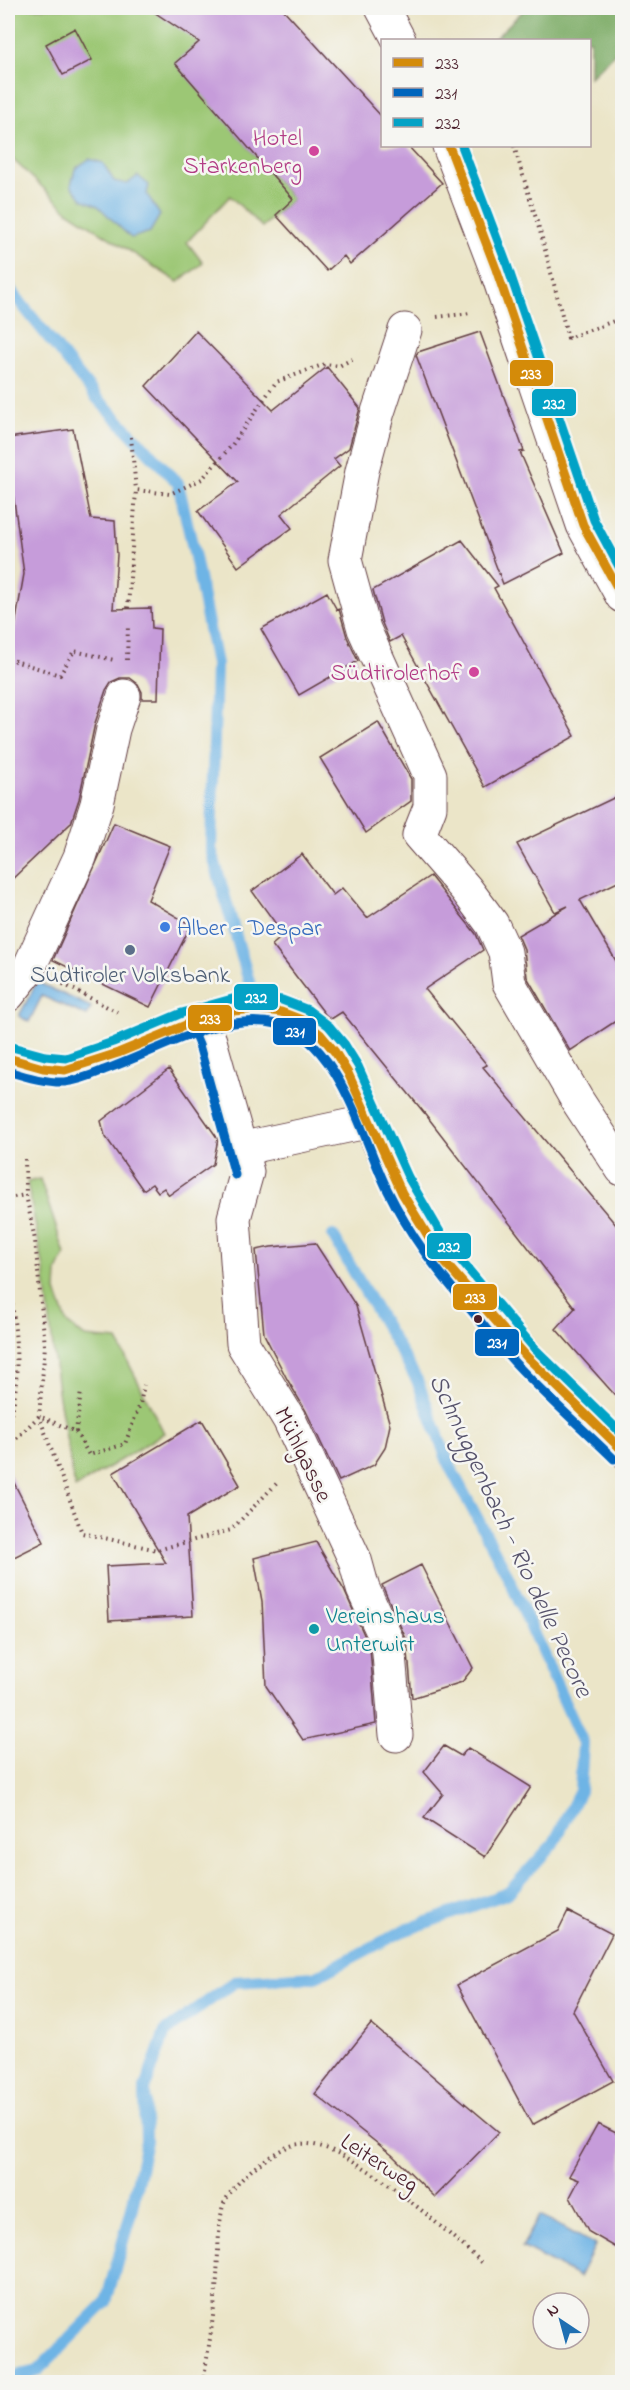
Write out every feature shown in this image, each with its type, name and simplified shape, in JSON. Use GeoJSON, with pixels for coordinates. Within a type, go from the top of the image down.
{"type":"FeatureCollection","features":[{"type":"Feature","properties":{"kind":"street"},"geometry":{"type":"LineString","coordinates":[[382,8],[398,39]]}},
{"type":"Feature","properties":{"kind":"street"},"geometry":{"type":"LineString","coordinates":[[449,147],[496,268],[583,525],[622,596]]}},
{"type":"Feature","properties":{"kind":"street"},"geometry":{"type":"LineString","coordinates":[[405,330],[378,412],[362,471],[345,560],[364,629],[430,775],[430,807],[419,835],[466,889],[492,924],[505,952],[509,983],[577,1100],[622,1169]]}},
{"type":"Feature","properties":{"kind":"street"},"geometry":{"type":"LineString","coordinates":[[8,995],[28,970],[80,857],[97,804],[113,729],[124,696]]}},
{"type":"Feature","properties":{"kind":"street"},"geometry":{"type":"LineString","coordinates":[[8,1058],[25,1064],[65,1070],[112,1056],[201,1019],[237,1010],[258,1009],[281,1012],[299,1018],[328,1041],[339,1058],[371,1121],[403,1194],[438,1252],[534,1365],[622,1450]]}},
{"type":"Feature","properties":{"kind":"street"},"geometry":{"type":"LineString","coordinates":[[201,1019],[210,1041],[244,1162]]}},
{"type":"Feature","properties":{"kind":"street"},"geometry":{"type":"LineString","coordinates":[[244,1162],[258,1145],[371,1121]]}},
{"type":"Feature","properties":{"kind":"street","name":"Mühlgasse"},"geometry":{"type":"LineString","coordinates":[[244,1162],[234,1218],[243,1344],[289,1419],[306,1454],[355,1560],[363,1589],[388,1643],[396,1735]]}},
{"type":"Feature","properties":{"kind":"path"},"geometry":{"type":"LineString","coordinates":[[514,147],[542,238],[568,338],[622,318]]}},
{"type":"Feature","properties":{"kind":"path"},"geometry":{"type":"LineString","coordinates":[[136,490],[170,494],[202,479],[232,445],[276,382],[325,364],[339,366],[427,318],[508,309]]}},
{"type":"Feature","properties":{"kind":"path"},"geometry":{"type":"LineString","coordinates":[[128,608],[136,490],[131,437]]}},
{"type":"Feature","properties":{"kind":"path"},"geometry":{"type":"LineString","coordinates":[[8,659],[60,675],[74,651],[127,662]]}},
{"type":"Feature","properties":{"kind":"path"},"geometry":{"type":"LineString","coordinates":[[53,979],[100,1002]]}},
{"type":"Feature","properties":{"kind":"path"},"geometry":{"type":"LineString","coordinates":[[25,1159],[26,1195],[35,1240],[45,1346],[39,1416],[82,1533],[157,1550],[231,1530],[306,1454]]}},
{"type":"Feature","properties":{"kind":"path"},"geometry":{"type":"LineString","coordinates":[[8,1198],[26,1195]]}},
{"type":"Feature","properties":{"kind":"path"},"geometry":{"type":"LineString","coordinates":[[8,1275],[15,1319],[15,1407],[8,1426]]}},
{"type":"Feature","properties":{"kind":"path"},"geometry":{"type":"LineString","coordinates":[[81,1392],[76,1432],[88,1455],[125,1444],[140,1404],[144,1385]]}},
{"type":"Feature","properties":{"kind":"path"},"geometry":{"type":"LineString","coordinates":[[39,1416],[76,1432]]}},
{"type":"Feature","properties":{"kind":"path"},"geometry":{"type":"LineString","coordinates":[[8,1447],[39,1416]]}},
{"type":"Feature","properties":{"kind":"path","name":"Leiterweg"},"geometry":{"type":"LineString","coordinates":[[203,2382],[214,2305],[222,2207],[237,2185],[254,2168],[276,2152],[299,2144],[320,2146],[339,2154],[384,2182],[484,2265]]}},
{"type":"Feature","properties":{"kind":"green space"},"geometry":{"type":"Polygon","coordinates":[[[8,8],[238,8],[176,63],[293,199],[262,227],[230,196],[187,242],[203,263],[178,282],[69,212],[8,155],[8,8]]]}},
{"type":"Feature","properties":{"kind":"green space"},"geometry":{"type":"Polygon","coordinates":[[[526,8],[622,8],[622,46],[591,76],[591,39],[494,39],[526,8]]]}},
{"type":"Feature","properties":{"kind":"green space"},"geometry":{"type":"Polygon","coordinates":[[[40,1179],[65,1254],[57,1271],[56,1291],[67,1323],[85,1337],[117,1340],[164,1433],[75,1488],[58,1392],[44,1269],[27,1182],[40,1179]]]}},
{"type":"Feature","properties":{"kind":"water"},"geometry":{"type":"Polygon","coordinates":[[[89,159],[103,163],[114,181],[127,184],[138,176],[149,185],[147,194],[160,215],[150,232],[131,238],[98,206],[82,199],[71,185],[75,169],[89,159]]]}},
{"type":"Feature","properties":{"kind":"water"},"geometry":{"type":"Polygon","coordinates":[[[37,982],[91,1007],[87,1016],[42,996],[29,1022],[19,1016],[37,982]]]}},
{"type":"Feature","properties":{"kind":"water"},"geometry":{"type":"Polygon","coordinates":[[[540,2215],[595,2245],[579,2277],[522,2247],[540,2215]]]}},
{"type":"Feature","properties":{"kind":"building"},"geometry":{"type":"Polygon","coordinates":[[[148,8],[282,8],[381,116],[381,147],[409,147],[442,183],[350,264],[344,256],[327,271],[276,215],[293,199],[175,63],[199,42],[148,8]]]}},
{"type":"Feature","properties":{"kind":"building"},"geometry":{"type":"Polygon","coordinates":[[[75,28],[92,60],[63,75],[46,44],[75,28]]]}},
{"type":"Feature","properties":{"kind":"building"},"geometry":{"type":"Polygon","coordinates":[[[196,331],[273,410],[327,367],[360,408],[349,448],[334,459],[340,466],[281,514],[292,528],[238,567],[198,511],[238,482],[146,386],[196,331]]]}},
{"type":"Feature","properties":{"kind":"building"},"geometry":{"type":"Polygon","coordinates":[[[480,332],[524,451],[520,452],[564,553],[503,584],[416,355],[418,352],[480,332]]]}},
{"type":"Feature","properties":{"kind":"building"},"geometry":{"type":"Polygon","coordinates":[[[73,429],[91,519],[115,521],[117,555],[113,609],[151,608],[152,628],[160,629],[158,699],[142,699],[142,692],[138,684],[130,678],[120,678],[111,682],[95,723],[79,799],[71,823],[8,883],[8,666],[24,574],[8,456],[8,438],[73,429]]]}},
{"type":"Feature","properties":{"kind":"building"},"geometry":{"type":"Polygon","coordinates":[[[462,540],[498,586],[494,588],[575,736],[485,787],[401,636],[390,642],[373,590],[462,540]]]}},
{"type":"Feature","properties":{"kind":"building"},"geometry":{"type":"Polygon","coordinates":[[[327,592],[337,610],[339,609],[347,637],[358,661],[299,695],[261,629],[327,592]]]}},
{"type":"Feature","properties":{"kind":"building"},"geometry":{"type":"Polygon","coordinates":[[[378,722],[411,779],[411,801],[366,833],[320,758],[378,722]]]}},
{"type":"Feature","properties":{"kind":"building"},"geometry":{"type":"Polygon","coordinates":[[[622,794],[622,880],[580,900],[622,971],[622,1017],[570,1051],[527,977],[524,949],[518,935],[568,906],[555,912],[517,844],[622,794]]]}},
{"type":"Feature","properties":{"kind":"building"},"geometry":{"type":"Polygon","coordinates":[[[114,823],[170,846],[148,900],[191,925],[150,1007],[53,960],[114,823]]]}},
{"type":"Feature","properties":{"kind":"building"},"geometry":{"type":"Polygon","coordinates":[[[302,854],[333,895],[342,888],[367,918],[430,876],[476,934],[483,950],[425,989],[487,1065],[483,1067],[622,1232],[622,1403],[556,1329],[575,1308],[426,1115],[342,1012],[331,1019],[325,1014],[272,945],[284,935],[252,891],[302,854]]]}},
{"type":"Feature","properties":{"kind":"building"},"geometry":{"type":"Polygon","coordinates":[[[169,1069],[218,1139],[213,1164],[169,1195],[164,1188],[158,1192],[152,1184],[143,1190],[105,1136],[101,1121],[169,1069]]]}},
{"type":"Feature","properties":{"kind":"building"},"geometry":{"type":"Polygon","coordinates":[[[315,1243],[356,1306],[390,1425],[385,1448],[374,1465],[339,1481],[306,1411],[264,1334],[256,1250],[315,1243]]]}},
{"type":"Feature","properties":{"kind":"building"},"geometry":{"type":"Polygon","coordinates":[[[202,1420],[240,1485],[187,1517],[193,1616],[109,1621],[106,1566],[166,1563],[113,1473],[202,1420]]]}},
{"type":"Feature","properties":{"kind":"building"},"geometry":{"type":"Polygon","coordinates":[[[8,1471],[44,1542],[8,1560],[8,1471]]]}},
{"type":"Feature","properties":{"kind":"building","name":"Vereinshaus Unterwirt"},"geometry":{"type":"Polygon","coordinates":[[[316,1542],[344,1590],[370,1648],[376,1724],[303,1740],[266,1686],[262,1601],[254,1558],[316,1542]]]}},
{"type":"Feature","properties":{"kind":"building"},"geometry":{"type":"Polygon","coordinates":[[[421,1565],[473,1668],[462,1682],[412,1698],[407,1641],[382,1585],[421,1565]]]}},
{"type":"Feature","properties":{"kind":"building"},"geometry":{"type":"Polygon","coordinates":[[[444,1746],[461,1756],[468,1748],[531,1787],[485,1857],[424,1818],[443,1794],[424,1772],[444,1746]]]}},
{"type":"Feature","properties":{"kind":"building"},"geometry":{"type":"Polygon","coordinates":[[[568,1911],[612,1934],[573,2011],[613,2081],[532,2125],[457,1985],[558,1931],[568,1911]]]}},
{"type":"Feature","properties":{"kind":"building"},"geometry":{"type":"Polygon","coordinates":[[[371,2024],[499,2132],[435,2197],[392,2155],[315,2094],[371,2024]]]}},
{"type":"Feature","properties":{"kind":"building"},"geometry":{"type":"Polygon","coordinates":[[[598,2124],[622,2136],[622,2251],[589,2232],[570,2197],[579,2180],[569,2176],[598,2124]]]}},
{"type":"Feature","properties":{"kind":"waterway","name":"Schnuggenbach - Rio delle Pecore"},"geometry":{"type":"LineString","coordinates":[[8,287],[97,398],[178,483],[216,664],[211,849],[250,985]]}},
{"type":"Feature","properties":{"kind":"waterway","name":"Schnuggenbach - Rio delle Pecore"},"geometry":{"type":"LineString","coordinates":[[8,2378],[37,2371],[106,2302],[131,2212],[146,2141],[145,2088],[165,2032],[235,1982],[315,1977],[403,1931],[508,1893],[554,1843],[580,1791],[583,1743],[506,1572],[450,1467],[417,1380],[333,1236]]}},
{"type":"Feature","properties":{"kind":"transit line","name":"233"},"geometry":{"type":"LineString","coordinates":[[449,147],[496,269],[583,525],[622,596]]}},
{"type":"Feature","properties":{"kind":"transit line","name":"232"},"geometry":{"type":"LineString","coordinates":[[462,147],[507,265],[594,520],[622,572]]}},
{"type":"Feature","properties":{"kind":"transit line","name":"232"},"geometry":{"type":"LineString","coordinates":[[12,1047],[45,1056],[66,1058],[113,1042],[182,1013],[232,999],[257,997],[282,1000],[308,1010],[329,1026],[345,1045],[358,1066],[408,1177],[447,1244],[535,1349],[622,1434]]}},
{"type":"Feature","properties":{"kind":"transit line","name":"233"},"geometry":{"type":"LineString","coordinates":[[8,1058],[43,1068],[65,1070],[118,1053],[186,1025],[233,1011],[257,1009],[281,1012],[302,1020],[320,1034],[348,1073],[402,1193],[442,1259],[527,1357],[622,1450]]}},
{"type":"Feature","properties":{"kind":"transit line","name":"231"},"geometry":{"type":"LineString","coordinates":[[8,1071],[43,1081],[58,1082],[80,1079],[189,1035],[233,1023],[277,1024],[298,1033],[317,1048],[332,1069],[358,1119],[387,1189],[414,1237],[434,1265],[516,1364],[614,1459]]}},
{"type":"Feature","properties":{"kind":"transit line","name":"231"},"geometry":{"type":"LineString","coordinates":[[190,1024],[199,1045],[235,1175]]}},
{"type":"Feature","properties":{"kind":"place","name":"Hotel Starkenberg"},"geometry":{"type":"Point","coordinates":[314,151]}},
{"type":"Feature","properties":{"kind":"place","name":"Südtirolerhof"},"geometry":{"type":"Point","coordinates":[474,672]}},
{"type":"Feature","properties":{"kind":"place","name":"Alber - Despar"},"geometry":{"type":"Point","coordinates":[165,927]}},
{"type":"Feature","properties":{"kind":"place","name":"Südtiroler Volksbank"},"geometry":{"type":"Point","coordinates":[130,950]}},
{"type":"Feature","properties":{"kind":"place","name":"Vereinshaus Unterwirt"},"geometry":{"type":"Point","coordinates":[314,1629]}}]}
